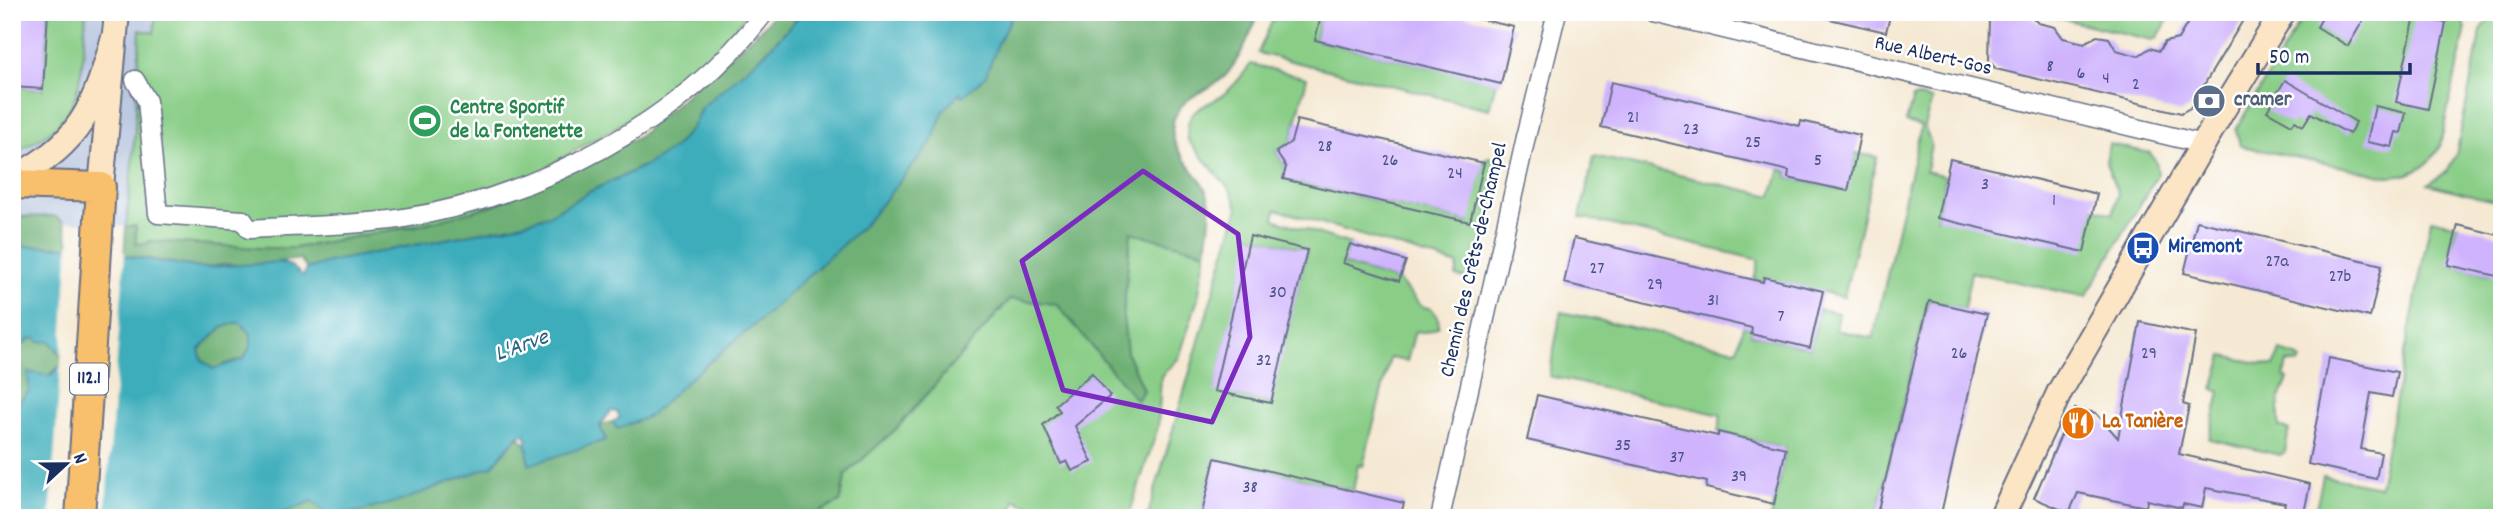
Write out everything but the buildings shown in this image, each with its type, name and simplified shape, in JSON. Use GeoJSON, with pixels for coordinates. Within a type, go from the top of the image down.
{"type":"FeatureCollection","features":[{"type":"Feature","properties":{"kind":"main road"},"geometry":{"type":"LineString","coordinates":[[12,181],[102,187]]}},
{"type":"Feature","properties":{"kind":"main road","name":"112.1"},"geometry":{"type":"LineString","coordinates":[[80,518],[102,187]]}},
{"type":"Feature","properties":{"kind":"street"},"geometry":{"type":"LineString","coordinates":[[135,80],[147,101],[158,214],[243,220],[249,229],[396,219],[490,197],[563,168],[608,144],[672,104],[701,81],[732,52],[765,12]]}},
{"type":"Feature","properties":{"kind":"street","name":"Chemin des Crêts-de-Champel"},"geometry":{"type":"LineString","coordinates":[[1440,518],[1557,12]]}},
{"type":"Feature","properties":{"kind":"street","name":"Rue Albert-Gos"},"geometry":{"type":"LineString","coordinates":[[1653,12],[2203,144]]}},
{"type":"Feature","properties":{"kind":"street"},"geometry":{"type":"LineString","coordinates":[[2001,518],[2060,391],[2283,12]]}},
{"type":"Feature","properties":{"kind":"street"},"geometry":{"type":"LineString","coordinates":[[12,181],[66,141],[86,116],[98,94],[116,23]]}},
{"type":"Feature","properties":{"kind":"street"},"geometry":{"type":"LineString","coordinates":[[102,187],[116,23]]}},
{"type":"Feature","properties":{"kind":"highlighted area"},"geometry":{"type":"Polygon","coordinates":[[[1143,171],[1238,234],[1250,337],[1212,422],[1063,390],[1022,261],[1143,171]]]}},
{"type":"Feature","properties":{"kind":"shaded area"},"geometry":{"type":"Polygon","coordinates":[[[12,12],[156,12],[154,33],[140,31],[135,132],[126,227],[64,222],[53,216],[12,217],[12,12]]]}},
{"type":"Feature","properties":{"kind":"green space"},"geometry":{"type":"Polygon","coordinates":[[[48,12],[86,12],[80,78],[67,114],[36,141],[12,152],[12,87],[43,89],[48,12]]]}},
{"type":"Feature","properties":{"kind":"green space","name":"Centre Sportif de la Fontenette"},"geometry":{"type":"Polygon","coordinates":[[[156,12],[749,12],[717,49],[681,83],[655,103],[548,167],[543,182],[493,205],[457,217],[295,248],[259,248],[149,241],[148,244],[135,243],[136,226],[126,227],[135,132],[140,30],[154,33],[156,12]]]}},
{"type":"Feature","properties":{"kind":"green space"},"geometry":{"type":"Polygon","coordinates":[[[775,12],[803,12],[764,54],[701,108],[693,126],[674,148],[549,215],[513,226],[328,262],[307,269],[300,259],[247,266],[227,264],[201,268],[124,255],[126,227],[136,226],[136,244],[148,244],[149,241],[295,248],[416,226],[493,205],[637,138],[765,25],[775,12]]]}},
{"type":"Feature","properties":{"kind":"green space"},"geometry":{"type":"Polygon","coordinates":[[[1014,12],[1260,12],[1227,74],[1188,100],[1176,113],[1173,123],[1175,144],[1200,180],[1209,199],[1206,252],[1131,232],[1123,316],[1127,353],[1143,390],[1137,401],[1057,304],[1010,299],[897,428],[846,474],[840,502],[808,518],[253,518],[275,516],[312,501],[492,466],[518,436],[527,445],[529,464],[605,440],[600,426],[612,422],[618,429],[690,378],[759,321],[903,176],[931,143],[944,110],[960,92],[963,95],[1000,39],[1014,12]]]}},
{"type":"Feature","properties":{"kind":"green space"},"geometry":{"type":"Polygon","coordinates":[[[1276,12],[1322,12],[1315,40],[1496,82],[1489,109],[1258,53],[1276,12]]]}},
{"type":"Feature","properties":{"kind":"green space"},"geometry":{"type":"Polygon","coordinates":[[[2044,12],[2173,12],[2157,38],[2152,40],[2050,16],[2044,12]]]}},
{"type":"Feature","properties":{"kind":"green space"},"geometry":{"type":"Polygon","coordinates":[[[2306,12],[2464,12],[2466,28],[2440,145],[2427,164],[2414,172],[2392,177],[2240,146],[2236,129],[2306,12]]]}},
{"type":"Feature","properties":{"kind":"green space"},"geometry":{"type":"Polygon","coordinates":[[[2487,12],[2502,12],[2502,203],[2428,184],[2447,171],[2456,155],[2481,31],[2490,18],[2487,12]]]}},
{"type":"Feature","properties":{"kind":"green space"},"geometry":{"type":"Polygon","coordinates":[[[1251,64],[1307,78],[1291,142],[1276,152],[1286,167],[1284,179],[1469,222],[1484,160],[1487,161],[1488,157],[1502,160],[1474,280],[1456,276],[1458,265],[1276,209],[1274,219],[1350,244],[1343,264],[1399,281],[1421,306],[1432,309],[1438,317],[1439,326],[1436,328],[1428,332],[1415,331],[1407,361],[1390,358],[1363,466],[1358,465],[1353,491],[1215,458],[1202,513],[1220,518],[1147,518],[1238,208],[1231,191],[1188,140],[1187,129],[1192,114],[1229,90],[1251,64]],[[1251,236],[1215,390],[1270,403],[1307,250],[1251,236]]]}},
{"type":"Feature","properties":{"kind":"green space"},"geometry":{"type":"Polygon","coordinates":[[[1913,98],[1932,100],[1924,126],[1931,144],[1926,171],[1946,176],[1937,218],[2094,208],[2113,214],[2118,194],[2106,163],[2109,144],[2150,153],[2156,162],[2158,174],[2086,297],[1971,272],[1964,309],[1928,301],[1876,518],[1771,518],[1786,448],[1718,432],[1721,415],[1549,376],[1561,312],[1737,350],[1743,326],[1752,328],[1751,334],[1810,348],[1819,309],[1839,313],[1836,330],[1873,338],[1921,126],[1906,122],[1913,98]]]}},
{"type":"Feature","properties":{"kind":"green space"},"geometry":{"type":"Polygon","coordinates":[[[1856,153],[1877,157],[1844,297],[1765,278],[1763,282],[1754,280],[1759,260],[1580,217],[1594,156],[1772,196],[1780,169],[1788,172],[1788,178],[1847,191],[1856,153]]]}},
{"type":"Feature","properties":{"kind":"green space"},"geometry":{"type":"Polygon","coordinates":[[[54,216],[64,222],[70,247],[12,246],[12,217],[54,216]]]}},
{"type":"Feature","properties":{"kind":"green space"},"geometry":{"type":"Polygon","coordinates":[[[2431,219],[2458,225],[2449,265],[2502,277],[2502,518],[2314,518],[2323,476],[2379,487],[2431,219]]]}},
{"type":"Feature","properties":{"kind":"green space"},"geometry":{"type":"Polygon","coordinates":[[[1131,232],[1206,252],[1198,298],[1179,358],[1161,376],[1158,427],[1128,518],[1030,518],[1032,508],[1015,500],[1011,518],[808,518],[840,502],[846,474],[897,428],[1010,299],[1057,304],[1137,400],[1143,390],[1127,353],[1123,316],[1131,232]]]}},
{"type":"Feature","properties":{"kind":"green space"},"geometry":{"type":"Polygon","coordinates":[[[239,322],[251,334],[252,345],[244,359],[213,369],[202,360],[199,349],[222,327],[239,322]]]}},
{"type":"Feature","properties":{"kind":"green space"},"geometry":{"type":"Polygon","coordinates":[[[36,338],[39,342],[49,341],[54,346],[60,354],[61,365],[12,410],[12,341],[36,338]]]}},
{"type":"Feature","properties":{"kind":"green space"},"geometry":{"type":"Polygon","coordinates":[[[2280,351],[2296,356],[2301,361],[2299,364],[2287,362],[2284,377],[2288,379],[2279,401],[2279,427],[2289,430],[2285,452],[2280,455],[2209,439],[2220,392],[2213,389],[2223,356],[2274,366],[2280,351]]]}},
{"type":"Feature","properties":{"kind":"water","name":"L'Arve"},"geometry":{"type":"Polygon","coordinates":[[[803,12],[1014,12],[985,77],[963,96],[960,92],[944,110],[931,143],[865,224],[650,416],[618,429],[612,422],[620,418],[617,412],[611,411],[600,426],[606,440],[529,465],[526,434],[518,436],[492,466],[401,501],[353,513],[328,514],[312,501],[275,516],[253,518],[12,518],[12,410],[29,391],[28,372],[51,376],[61,365],[62,355],[49,341],[39,342],[36,338],[21,344],[18,340],[12,341],[12,246],[70,247],[201,268],[279,262],[291,266],[303,276],[307,269],[328,262],[513,226],[549,215],[674,148],[693,126],[701,108],[764,54],[803,12]],[[239,322],[222,327],[199,350],[202,360],[213,369],[244,359],[251,345],[251,334],[239,322]]]}},
{"type":"Feature","properties":{"kind":"pier"},"geometry":{"type":"Polygon","coordinates":[[[69,244],[125,252],[105,518],[50,518],[69,244]]]}},
{"type":"Feature","properties":{"kind":"place","name":"cramer"},"geometry":{"type":"Point","coordinates":[2209,101]}},
{"type":"Feature","properties":{"kind":"place","name":"Centre Sportif de la Fontenette"},"geometry":{"type":"Point","coordinates":[425,121]}},
{"type":"Feature","properties":{"kind":"place","name":"Miremont"},"geometry":{"type":"Point","coordinates":[2143,248]}},
{"type":"Feature","properties":{"kind":"place","name":"La Tanière"},"geometry":{"type":"Point","coordinates":[2078,423]}}]}
